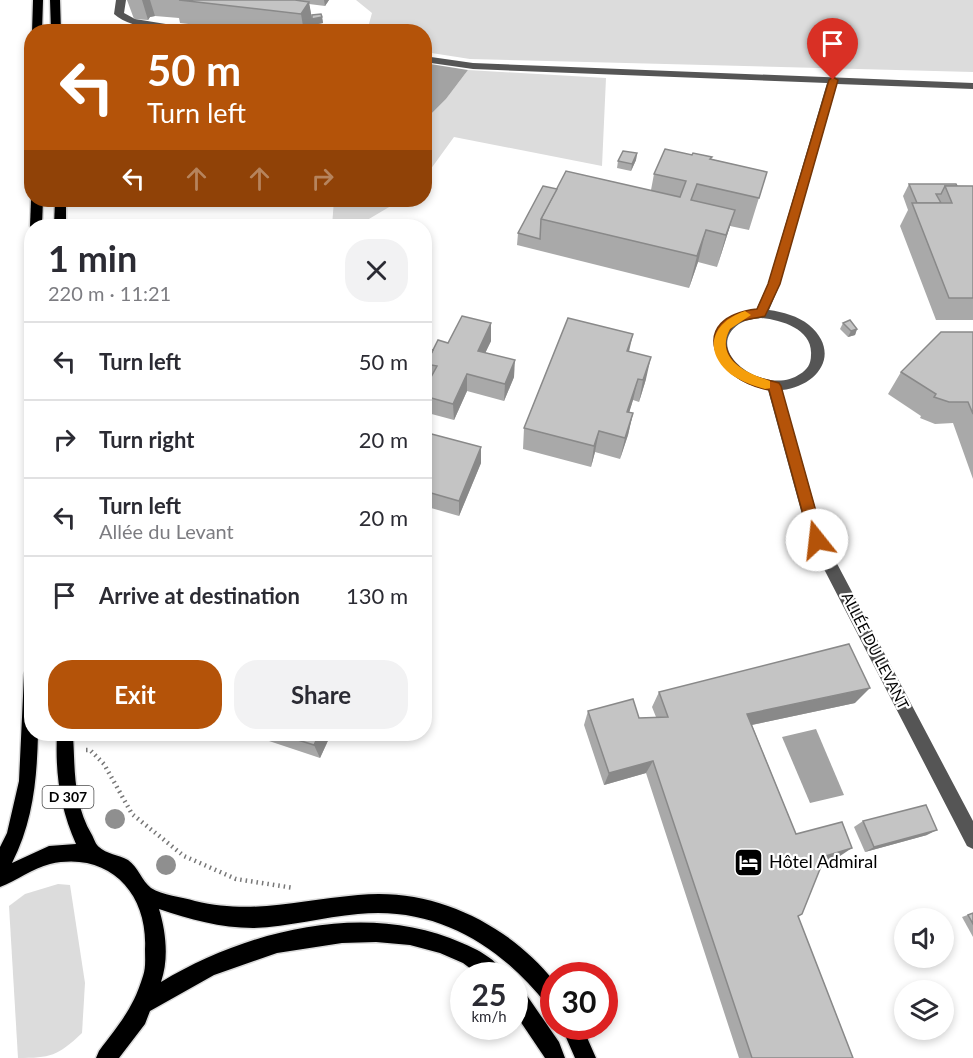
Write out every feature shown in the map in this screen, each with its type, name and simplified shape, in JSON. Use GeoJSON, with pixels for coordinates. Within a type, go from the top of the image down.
{"type":"FeatureCollection","features":[{"type":"Feature","properties":{"kind":"main road"},"geometry":{"type":"LineString","coordinates":[[37,24],[38,0]]}},
{"type":"Feature","properties":{"kind":"main road"},"geometry":{"type":"LineString","coordinates":[[55,0],[56,24]]}},
{"type":"Feature","properties":{"kind":"main road","name":"D 307"},"geometry":{"type":"LineString","coordinates":[[0,866],[16,836],[28,781],[30,741]]}},
{"type":"Feature","properties":{"kind":"main road","name":"D 307"},"geometry":{"type":"LineString","coordinates":[[65,741],[66,790],[78,831],[93,855]]}},
{"type":"Feature","properties":{"kind":"main road"},"geometry":{"type":"LineString","coordinates":[[0,878],[15,868],[41,857],[68,853],[93,855],[114,863],[133,876],[147,896],[155,919],[158,945],[155,974],[146,1003],[122,1043],[106,1058]]}},
{"type":"Feature","properties":{"kind":"main road"},"geometry":{"type":"LineString","coordinates":[[147,896],[215,916],[252,918],[286,916],[372,903],[419,905],[453,916],[502,945],[540,978]]}},
{"type":"Feature","properties":{"kind":"main road"},"geometry":{"type":"LineString","coordinates":[[146,1003],[175,983],[247,952],[321,935],[386,932],[446,944],[479,962]]}},
{"type":"Feature","properties":{"kind":"main road"},"geometry":{"type":"LineString","coordinates":[[528,1013],[540,1029],[555,1058]]}},
{"type":"Feature","properties":{"kind":"main road"},"geometry":{"type":"LineString","coordinates":[[578,1040],[586,1058]]}},
{"type":"Feature","properties":{"kind":"street"},"geometry":{"type":"LineString","coordinates":[[121,0],[119,14],[132,22],[148,24]]}},
{"type":"Feature","properties":{"kind":"street"},"geometry":{"type":"LineString","coordinates":[[432,60],[473,66],[973,86]]}},
{"type":"Feature","properties":{"kind":"street"},"geometry":{"type":"LineString","coordinates":[[761,313],[774,284],[833,80]]}},
{"type":"Feature","properties":{"kind":"street"},"geometry":{"type":"LineString","coordinates":[[761,313],[777,315],[804,328],[813,338],[819,350],[819,361],[813,372],[804,380],[790,385],[774,386],[758,383],[744,377],[727,363],[719,347],[720,336],[725,327],[735,319],[761,313]]}},
{"type":"Feature","properties":{"kind":"street","name":"ALLÉE DU LEVANT"},"geometry":{"type":"LineString","coordinates":[[774,386],[817,540],[973,840]]}},
{"type":"Feature","properties":{"kind":"path"},"geometry":{"type":"LineString","coordinates":[[65,752],[90,750],[98,756],[110,770],[115,787],[132,814],[173,851],[204,867],[250,884],[296,888]]}},
{"type":"Feature","properties":{"kind":"shaded area"},"geometry":{"type":"Polygon","coordinates":[[[356,0],[973,0],[973,72],[470,59],[432,53],[432,24],[369,24],[372,13],[356,0]]]}},
{"type":"Feature","properties":{"kind":"shaded area"},"geometry":{"type":"Polygon","coordinates":[[[432,64],[468,70],[432,113],[432,64]]]}},
{"type":"Feature","properties":{"kind":"shaded area"},"geometry":{"type":"Polygon","coordinates":[[[468,70],[606,78],[602,166],[454,137],[432,167],[432,113],[468,70]]]}},
{"type":"Feature","properties":{"kind":"shaded area"},"geometry":{"type":"Polygon","coordinates":[[[333,207],[389,207],[369,219],[333,219],[333,207]]]}},
{"type":"Feature","properties":{"kind":"shaded area"},"geometry":{"type":"Polygon","coordinates":[[[816,729],[844,795],[810,803],[782,737],[816,729]]]}},
{"type":"Feature","properties":{"kind":"shaded area"},"geometry":{"type":"Polygon","coordinates":[[[58,884],[70,885],[85,983],[82,1033],[66,1047],[53,1054],[18,1058],[9,906],[25,894],[58,884]]]}},
{"type":"Feature","properties":{"kind":"building"},"geometry":{"type":"Polygon","coordinates":[[[179,0],[295,0],[309,2],[301,14],[179,0]]]}},
{"type":"Feature","properties":{"kind":"building"},"geometry":{"type":"Polygon","coordinates":[[[321,14],[322,17],[312,19],[312,15],[321,14]]]}},
{"type":"Feature","properties":{"kind":"building"},"geometry":{"type":"Polygon","coordinates":[[[665,149],[712,157],[710,159],[767,172],[759,198],[697,184],[691,200],[735,210],[726,235],[706,230],[697,256],[541,219],[566,171],[680,197],[686,181],[654,174],[665,149]]]}},
{"type":"Feature","properties":{"kind":"building"},"geometry":{"type":"Polygon","coordinates":[[[623,151],[637,153],[632,164],[618,161],[623,151]]]}},
{"type":"Feature","properties":{"kind":"building"},"geometry":{"type":"Polygon","coordinates":[[[909,184],[956,184],[957,186],[945,186],[941,194],[936,194],[941,203],[917,203],[909,184]]]}},
{"type":"Feature","properties":{"kind":"building"},"geometry":{"type":"Polygon","coordinates":[[[543,186],[557,189],[541,219],[540,239],[518,233],[543,186]]]}},
{"type":"Feature","properties":{"kind":"building"},"geometry":{"type":"Polygon","coordinates":[[[945,186],[973,186],[973,298],[949,298],[912,203],[952,203],[945,186]]]}},
{"type":"Feature","properties":{"kind":"building"},"geometry":{"type":"Polygon","coordinates":[[[462,316],[491,323],[478,351],[515,360],[505,384],[467,374],[453,404],[432,398],[432,375],[437,366],[432,365],[432,352],[438,340],[448,343],[462,316]]]}},
{"type":"Feature","properties":{"kind":"building"},"geometry":{"type":"Polygon","coordinates":[[[568,318],[633,334],[627,351],[651,357],[643,380],[638,379],[627,412],[633,413],[625,438],[599,431],[594,446],[524,428],[568,318]]]}},
{"type":"Feature","properties":{"kind":"building"},"geometry":{"type":"Polygon","coordinates":[[[850,320],[857,329],[851,331],[843,323],[850,320]]]}},
{"type":"Feature","properties":{"kind":"building"},"geometry":{"type":"Polygon","coordinates":[[[941,332],[973,332],[973,414],[968,402],[949,402],[934,397],[936,394],[901,372],[941,332]]]}},
{"type":"Feature","properties":{"kind":"building"},"geometry":{"type":"Polygon","coordinates":[[[432,434],[481,447],[459,501],[432,493],[432,434]]]}},
{"type":"Feature","properties":{"kind":"building","name":"Hôtel Admiral"},"geometry":{"type":"Polygon","coordinates":[[[849,644],[870,688],[747,714],[796,834],[842,822],[852,848],[819,858],[822,864],[802,914],[798,916],[853,1058],[752,1058],[653,761],[609,773],[588,711],[633,699],[639,718],[668,717],[659,692],[849,644]]]}},
{"type":"Feature","properties":{"kind":"building"},"geometry":{"type":"Polygon","coordinates":[[[301,741],[316,741],[314,745],[301,741]]]}},
{"type":"Feature","properties":{"kind":"building"},"geometry":{"type":"Polygon","coordinates":[[[926,805],[937,830],[874,847],[863,821],[926,805]]]}},
{"type":"Feature","properties":{"kind":"building"},"geometry":{"type":"Polygon","coordinates":[[[973,913],[973,924],[968,915],[973,913]]]}},
{"type":"Feature","properties":{"kind":"slow traffic"},"geometry":{"type":"LineString","coordinates":[[745,315],[725,327],[720,336],[719,347],[723,358],[732,368],[744,377],[765,384]]}},
{"type":"Feature","properties":{"kind":"place","name":"Hôtel Admiral"},"geometry":{"type":"Point","coordinates":[748,862]}},
{"type":"Feature","properties":{"kind":"route"},"geometry":{"type":"LineString","coordinates":[[817,540],[774,386],[744,377],[723,358],[719,347],[720,336],[725,327],[735,319],[761,313],[774,284],[833,80]]}}]}
